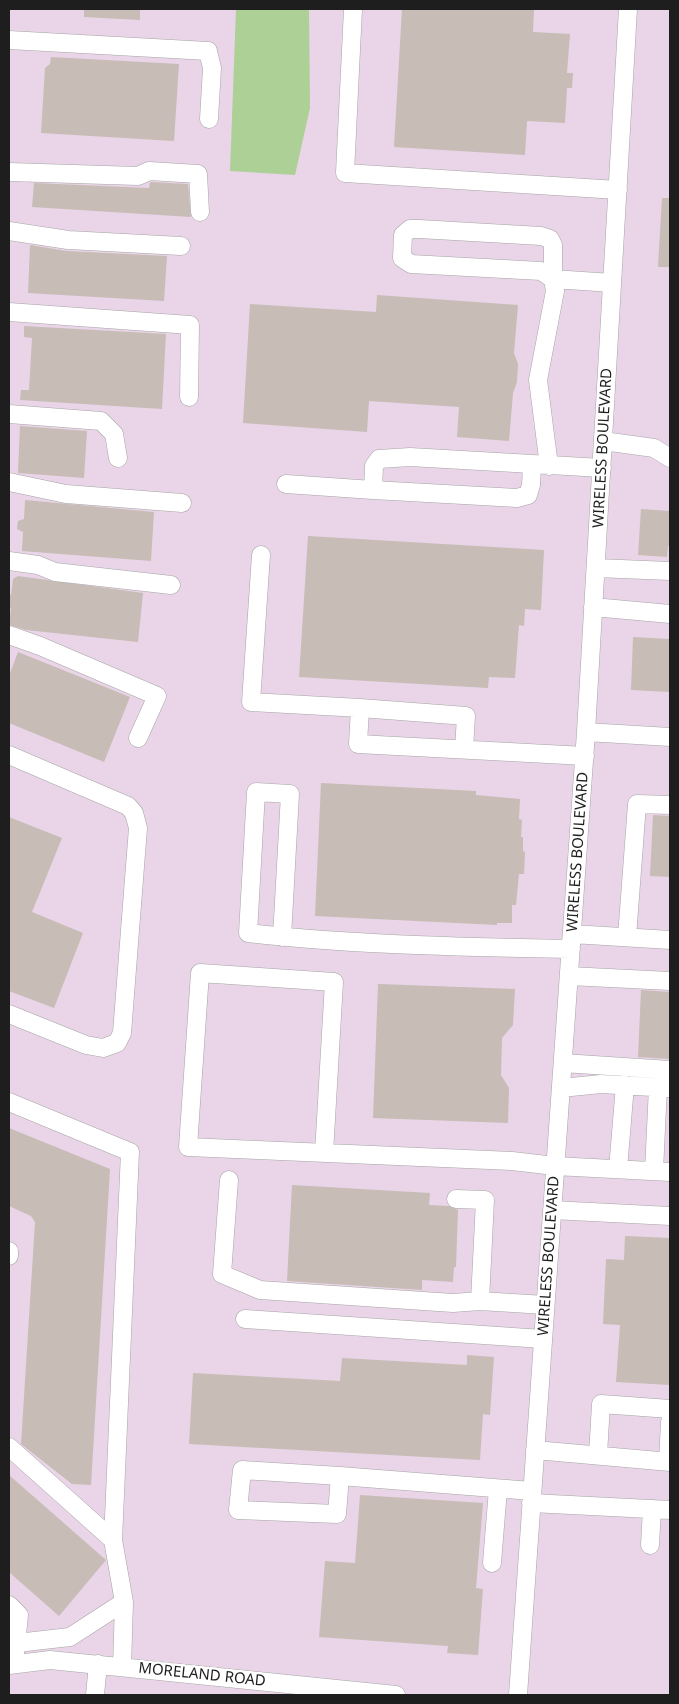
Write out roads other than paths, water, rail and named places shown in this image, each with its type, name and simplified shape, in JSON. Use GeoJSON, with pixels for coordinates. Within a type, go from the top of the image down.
{"type":"FeatureCollection","features":[{"type":"Feature","properties":{"kind":"street"},"geometry":{"type":"LineString","coordinates":[[353,9],[345,173],[618,190]]}},
{"type":"Feature","properties":{"kind":"street","name":"WIRELESS BOULEVARD"},"geometry":{"type":"LineString","coordinates":[[518,1695],[585,756],[628,9]]}},
{"type":"Feature","properties":{"kind":"street"},"geometry":{"type":"LineString","coordinates":[[9,40],[208,51],[212,68],[210,119]]}},
{"type":"Feature","properties":{"kind":"street"},"geometry":{"type":"LineString","coordinates":[[9,172],[138,176],[149,171],[198,174],[200,212]]}},
{"type":"Feature","properties":{"kind":"street"},"geometry":{"type":"LineString","coordinates":[[286,484],[517,498],[528,495],[540,466],[538,380],[555,292],[553,279],[553,245],[550,239],[541,236],[410,229],[403,235],[402,258],[411,264],[541,271],[553,279],[612,283]]}},
{"type":"Feature","properties":{"kind":"street"},"geometry":{"type":"LineString","coordinates":[[9,231],[68,240],[181,246]]}},
{"type":"Feature","properties":{"kind":"street"},"geometry":{"type":"LineString","coordinates":[[9,312],[190,325],[189,397]]}},
{"type":"Feature","properties":{"kind":"street"},"geometry":{"type":"LineString","coordinates":[[9,414],[101,421],[114,434],[118,458]]}},
{"type":"Feature","properties":{"kind":"street"},"geometry":{"type":"LineString","coordinates":[[603,441],[654,448],[670,458]]}},
{"type":"Feature","properties":{"kind":"street"},"geometry":{"type":"LineString","coordinates":[[373,490],[374,466],[380,459],[410,457],[540,466],[602,468]]}},
{"type":"Feature","properties":{"kind":"street"},"geometry":{"type":"LineString","coordinates":[[9,482],[66,494],[182,503]]}},
{"type":"Feature","properties":{"kind":"street"},"geometry":{"type":"LineString","coordinates":[[261,556],[251,702],[466,716],[464,749]]}},
{"type":"Feature","properties":{"kind":"street"},"geometry":{"type":"LineString","coordinates":[[9,561],[38,565],[54,572],[171,585]]}},
{"type":"Feature","properties":{"kind":"street"},"geometry":{"type":"LineString","coordinates":[[596,568],[670,571]]}},
{"type":"Feature","properties":{"kind":"street"},"geometry":{"type":"LineString","coordinates":[[594,607],[670,614]]}},
{"type":"Feature","properties":{"kind":"street"},"geometry":{"type":"LineString","coordinates":[[9,636],[40,646],[157,696],[138,738]]}},
{"type":"Feature","properties":{"kind":"street"},"geometry":{"type":"LineString","coordinates":[[360,708],[358,744],[585,756]]}},
{"type":"Feature","properties":{"kind":"street"},"geometry":{"type":"LineString","coordinates":[[586,732],[670,737]]}},
{"type":"Feature","properties":{"kind":"street"},"geometry":{"type":"LineString","coordinates":[[9,755],[128,806],[134,813],[138,828],[122,1033],[117,1043],[103,1048],[86,1045],[9,1014]]}},
{"type":"Feature","properties":{"kind":"street"},"geometry":{"type":"LineString","coordinates":[[282,937],[290,794],[256,792],[248,933],[282,937],[455,947],[571,942],[627,937],[670,940]]}},
{"type":"Feature","properties":{"kind":"street"},"geometry":{"type":"LineString","coordinates":[[627,937],[637,804],[670,805]]}},
{"type":"Feature","properties":{"kind":"street"},"geometry":{"type":"LineString","coordinates":[[324,1153],[334,982],[200,973],[188,1147],[324,1153],[512,1161],[555,1166],[662,1172],[664,1088],[601,1084],[561,1088]]}},
{"type":"Feature","properties":{"kind":"street"},"geometry":{"type":"LineString","coordinates":[[569,976],[670,981]]}},
{"type":"Feature","properties":{"kind":"street"},"geometry":{"type":"LineString","coordinates":[[563,1062],[670,1070]]}},
{"type":"Feature","properties":{"kind":"street"},"geometry":{"type":"LineString","coordinates":[[618,1169],[625,1085]]}},
{"type":"Feature","properties":{"kind":"street"},"geometry":{"type":"LineString","coordinates":[[9,1102],[130,1152],[113,1540],[124,1602],[122,1667]]}},
{"type":"Feature","properties":{"kind":"street"},"geometry":{"type":"LineString","coordinates":[[229,1180],[222,1274],[260,1290],[453,1303],[480,1301],[546,1305]]}},
{"type":"Feature","properties":{"kind":"street"},"geometry":{"type":"LineString","coordinates":[[456,1199],[485,1200],[480,1301]]}},
{"type":"Feature","properties":{"kind":"street"},"geometry":{"type":"LineString","coordinates":[[552,1210],[670,1216]]}},
{"type":"Feature","properties":{"kind":"street"},"geometry":{"type":"LineString","coordinates":[[9,1251],[9,1256]]}},
{"type":"Feature","properties":{"kind":"street"},"geometry":{"type":"LineString","coordinates":[[245,1319],[543,1339]]}},
{"type":"Feature","properties":{"kind":"street"},"geometry":{"type":"LineString","coordinates":[[598,1455],[601,1404],[670,1409]]}},
{"type":"Feature","properties":{"kind":"street"},"geometry":{"type":"LineString","coordinates":[[535,1450],[669,1462],[670,1422]]}},
{"type":"Feature","properties":{"kind":"street"},"geometry":{"type":"LineString","coordinates":[[9,1447],[113,1540]]}},
{"type":"Feature","properties":{"kind":"street"},"geometry":{"type":"LineString","coordinates":[[340,1476],[337,1514],[238,1510],[242,1470],[340,1476],[498,1489],[532,1497],[670,1510]]}},
{"type":"Feature","properties":{"kind":"street"},"geometry":{"type":"LineString","coordinates":[[492,1563],[498,1489]]}},
{"type":"Feature","properties":{"kind":"street"},"geometry":{"type":"LineString","coordinates":[[650,1545],[652,1509]]}},
{"type":"Feature","properties":{"kind":"street"},"geometry":{"type":"LineString","coordinates":[[17,1642],[70,1638],[124,1602]]}},
{"type":"Feature","properties":{"kind":"street"},"geometry":{"type":"LineString","coordinates":[[9,1605],[19,1615],[17,1642],[12,1665]]}},
{"type":"Feature","properties":{"kind":"street","name":"MORELAND ROAD"},"geometry":{"type":"LineString","coordinates":[[12,1665],[50,1660],[98,1664],[284,1689],[396,1695]]}},
{"type":"Feature","properties":{"kind":"street"},"geometry":{"type":"LineString","coordinates":[[95,1695],[98,1664]]}}]}
